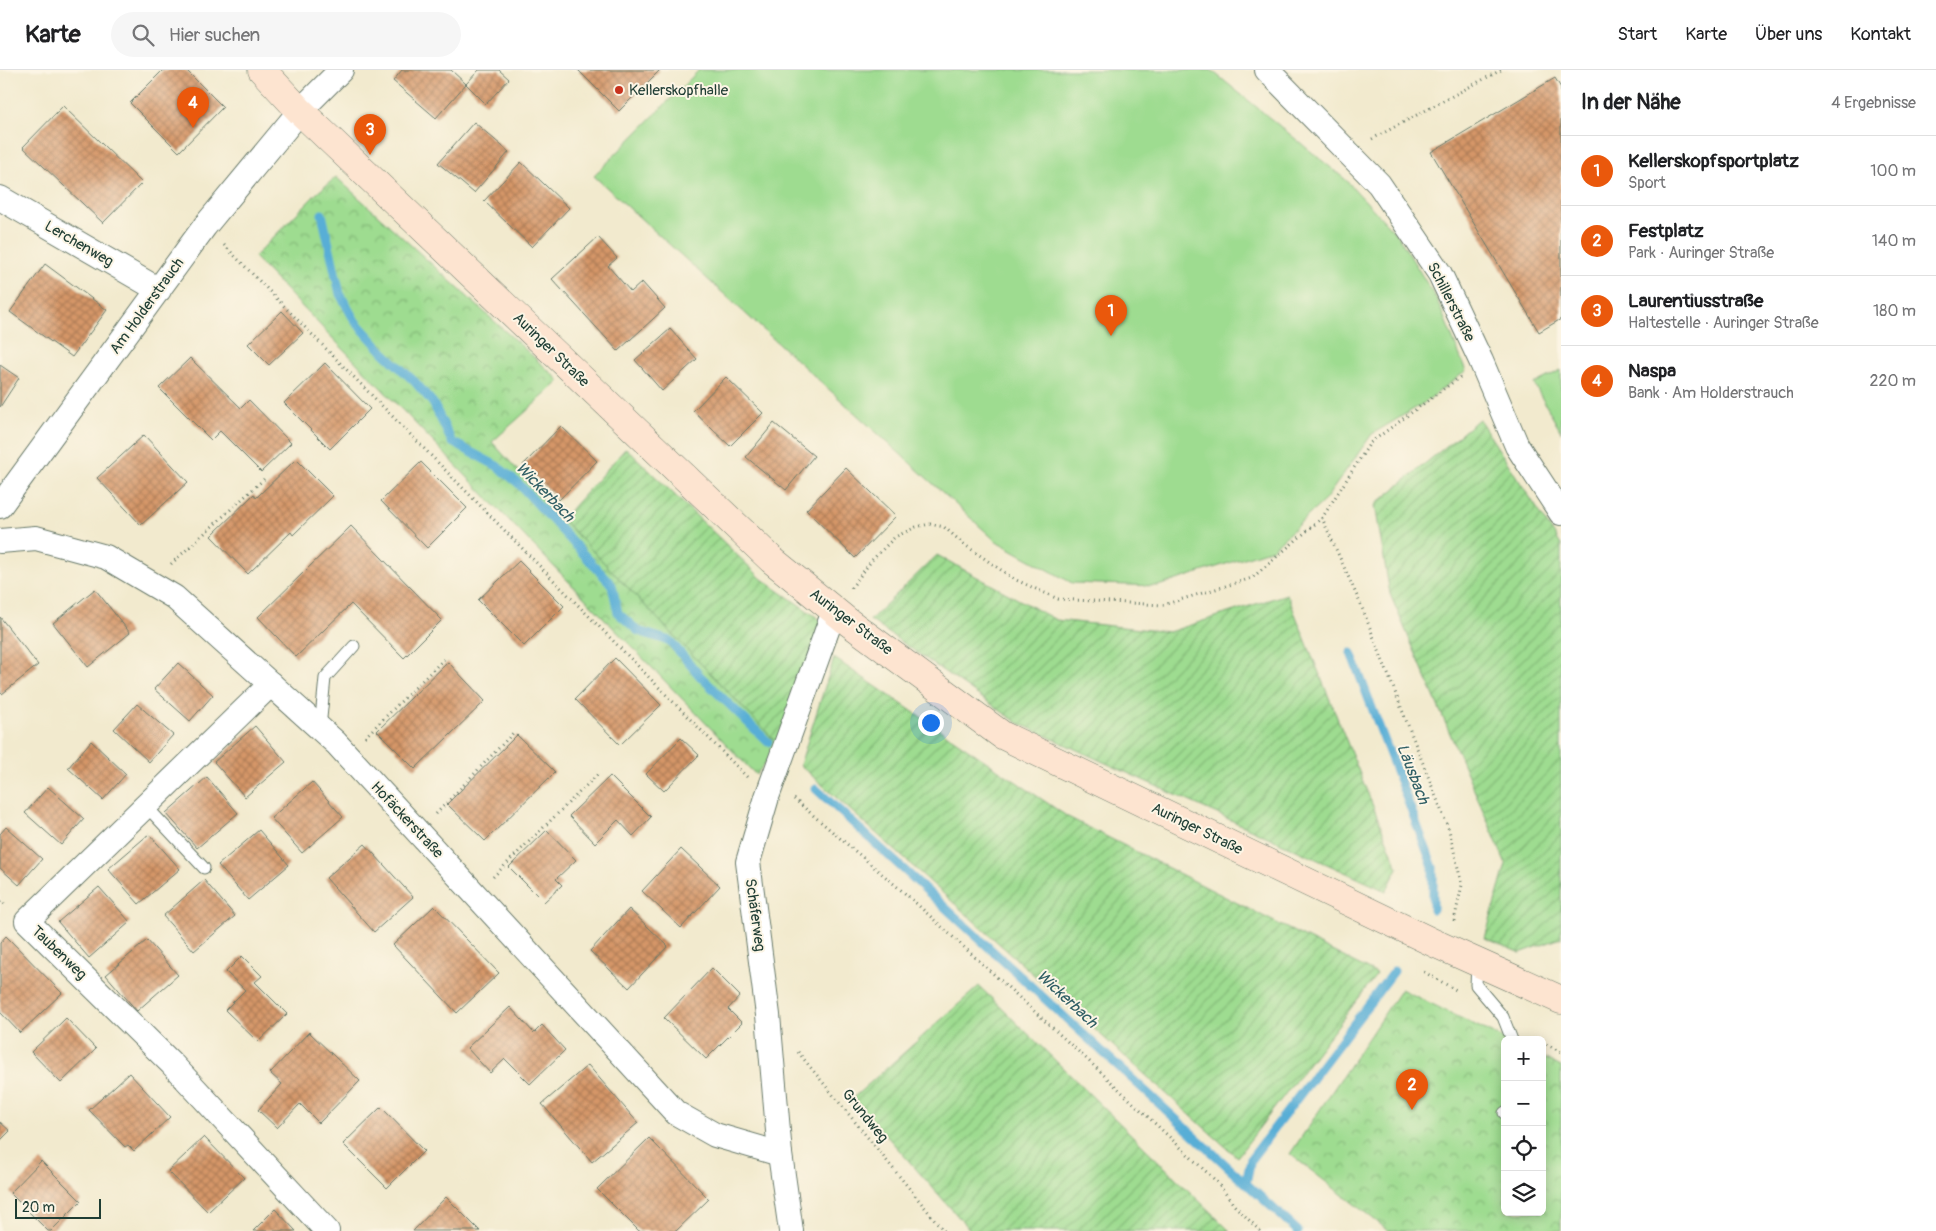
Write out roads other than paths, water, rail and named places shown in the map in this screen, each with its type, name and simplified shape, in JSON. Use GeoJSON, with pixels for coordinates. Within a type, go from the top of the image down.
{"type":"FeatureCollection","features":[{"type":"Feature","properties":{"kind":"street","name":"Auringer Straße"},"geometry":{"type":"LineString","coordinates":[[262,70],[300,111],[772,560],[834,611],[1002,735],[1448,949],[1561,1000]]}},
{"type":"Feature","properties":{"kind":"street","name":"Am Holderstrauch"},"geometry":{"type":"LineString","coordinates":[[0,506],[205,226],[300,111],[341,70]]}},
{"type":"Feature","properties":{"kind":"street","name":"Schillerstraße"},"geometry":{"type":"LineString","coordinates":[[1267,70],[1379,184],[1440,274],[1481,361],[1517,446],[1561,513]]}},
{"type":"Feature","properties":{"kind":"street","name":"Lerchenweg"},"geometry":{"type":"LineString","coordinates":[[0,198],[159,290]]}},
{"type":"Feature","properties":{"kind":"street","name":"Hofäckerstraße"},"geometry":{"type":"LineString","coordinates":[[0,541],[36,538],[106,557],[174,596],[320,728],[346,754],[676,1113],[715,1136],[780,1154]]}},
{"type":"Feature","properties":{"kind":"street","name":"Schäferweg"},"geometry":{"type":"LineString","coordinates":[[791,1231],[780,1154],[768,1014],[748,862],[770,789],[834,611]]}},
{"type":"Feature","properties":{"kind":"street","name":"Taubenweg"},"geometry":{"type":"LineString","coordinates":[[271,684],[27,922],[172,1064],[327,1231]]}},
{"type":"Feature","properties":{"kind":"lane"},"geometry":{"type":"LineString","coordinates":[[320,728],[324,678],[354,646]]}},
{"type":"Feature","properties":{"kind":"lane"},"geometry":{"type":"LineString","coordinates":[[146,806],[204,868]]}},
{"type":"Feature","properties":{"kind":"lane"},"geometry":{"type":"LineString","coordinates":[[1477,962],[1476,985],[1503,1018],[1510,1036]]}},
{"type":"Feature","properties":{"kind":"waterway","name":"Wickerbach"},"geometry":{"type":"LineString","coordinates":[[322,214],[340,294],[355,321],[433,403],[452,442],[497,466],[518,483],[612,585],[618,613],[638,631],[670,641],[700,676],[768,742]]}},
{"type":"Feature","properties":{"kind":"waterway","name":"Läusbach"},"geometry":{"type":"LineString","coordinates":[[1351,653],[1433,867],[1433,909]]}},
{"type":"Feature","properties":{"kind":"waterway","name":"Wickerbach"},"geometry":{"type":"LineString","coordinates":[[816,789],[1298,1231]]}},
{"type":"Feature","properties":{"kind":"waterway","name":"Läusbach"},"geometry":{"type":"LineString","coordinates":[[1246,1183],[1251,1159],[1394,971]]}},
{"type":"Feature","properties":{"kind":"place","name":"Kellerskopfhalle"},"geometry":{"type":"Point","coordinates":[619,90]}},
{"type":"Feature","properties":{"kind":"place","name":"Naspa"},"geometry":{"type":"Point","coordinates":[193,128]}},
{"type":"Feature","properties":{"kind":"place","name":"Laurentiusstraße"},"geometry":{"type":"Point","coordinates":[370,155]}},
{"type":"Feature","properties":{"kind":"place","name":"Kellerskopfsportplatz"},"geometry":{"type":"Point","coordinates":[1111,336]}},
{"type":"Feature","properties":{"kind":"place","name":"Festplatz"},"geometry":{"type":"Point","coordinates":[1412,1110]}}]}
